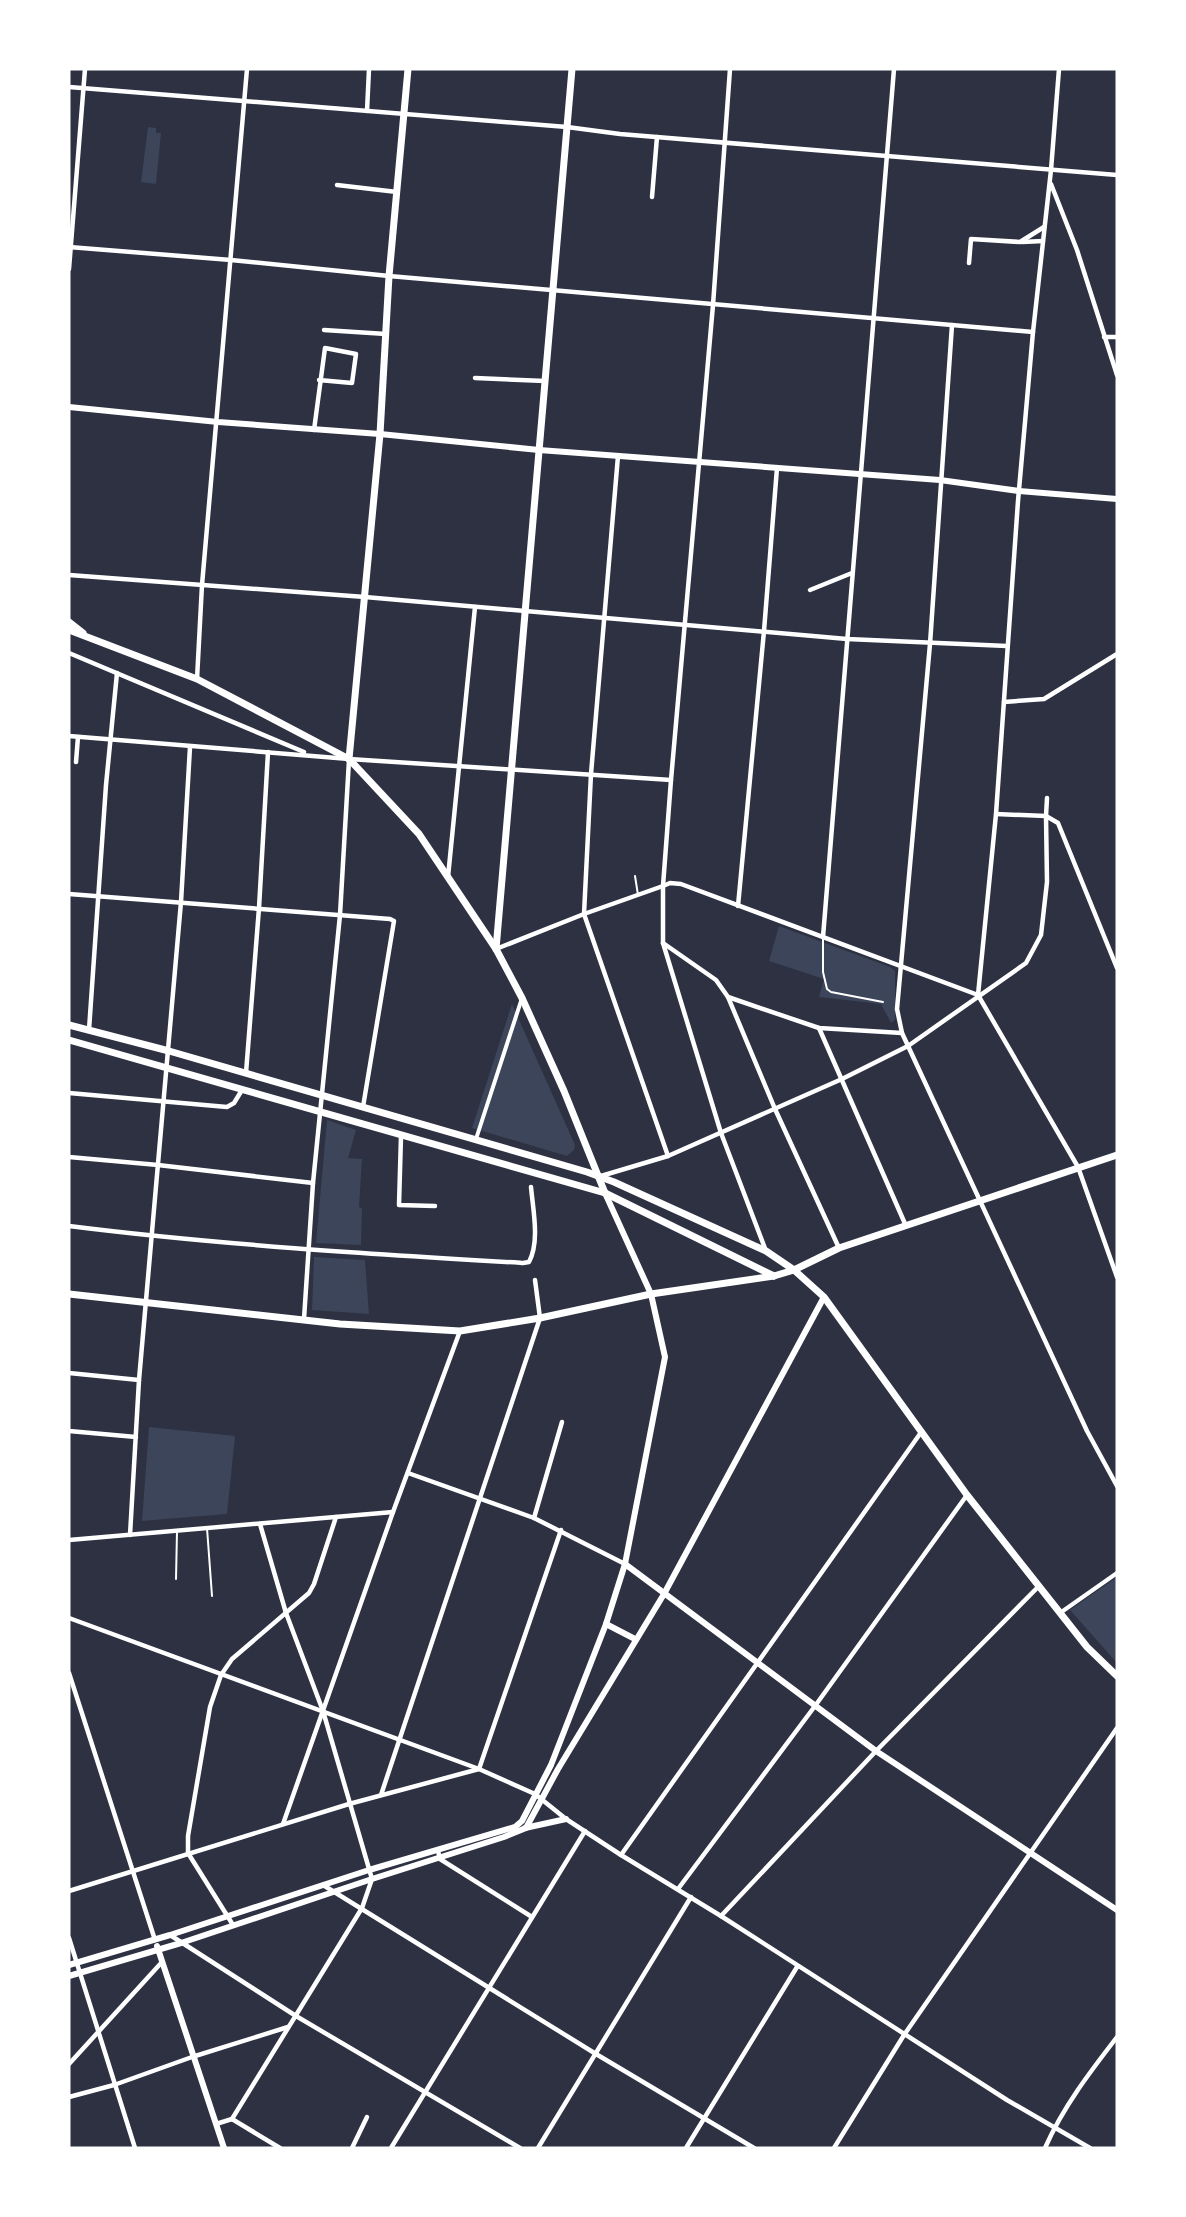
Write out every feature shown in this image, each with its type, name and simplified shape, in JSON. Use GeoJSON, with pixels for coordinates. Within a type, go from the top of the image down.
{"type":"FeatureCollection","features":[{"type":"Feature","properties":{"kind":"main road"},"geometry":{"type":"LineString","coordinates":[[349,759],[380,434],[389,276],[408,69]]}},
{"type":"Feature","properties":{"kind":"main road"},"geometry":{"type":"LineString","coordinates":[[496,949],[572,69]]}},
{"type":"Feature","properties":{"kind":"main road"},"geometry":{"type":"LineString","coordinates":[[69,622],[85,635]]}},
{"type":"Feature","properties":{"kind":"main road"},"geometry":{"type":"LineString","coordinates":[[69,630],[197,679],[349,759],[419,834],[496,949],[522,998],[564,1091],[605,1193]]}},
{"type":"Feature","properties":{"kind":"main road"},"geometry":{"type":"LineString","coordinates":[[69,1024],[476,1139],[599,1177],[766,1251],[794,1270],[824,1297],[967,1495],[1087,1647],[1117,1676]]}},
{"type":"Feature","properties":{"kind":"main road"},"geometry":{"type":"LineString","coordinates":[[69,1040],[605,1193],[774,1276]]}},
{"type":"Feature","properties":{"kind":"main road"},"geometry":{"type":"LineString","coordinates":[[69,1294],[340,1324],[460,1331],[540,1318],[651,1294],[774,1276],[794,1270],[839,1248],[1117,1155]]}},
{"type":"Feature","properties":{"kind":"street"},"geometry":{"type":"LineString","coordinates":[[69,269],[85,69]]}},
{"type":"Feature","properties":{"kind":"street"},"geometry":{"type":"LineString","coordinates":[[197,679],[202,585],[247,69]]}},
{"type":"Feature","properties":{"kind":"street"},"geometry":{"type":"LineString","coordinates":[[367,111],[369,69]]}},
{"type":"Feature","properties":{"kind":"street"},"geometry":{"type":"LineString","coordinates":[[730,69],[713,305],[671,780],[663,886],[663,944],[721,1133],[766,1251]]}},
{"type":"Feature","properties":{"kind":"street"},"geometry":{"type":"LineString","coordinates":[[823,937],[894,69]]}},
{"type":"Feature","properties":{"kind":"street"},"geometry":{"type":"LineString","coordinates":[[1059,69],[1019,490],[996,814],[978,995],[1078,1167],[1117,1277]]}},
{"type":"Feature","properties":{"kind":"street"},"geometry":{"type":"LineString","coordinates":[[69,87],[567,127],[657,137],[1117,175]]}},
{"type":"Feature","properties":{"kind":"street"},"geometry":{"type":"LineString","coordinates":[[652,197],[657,137]]}},
{"type":"Feature","properties":{"kind":"street"},"geometry":{"type":"LineString","coordinates":[[1050,182],[1077,250],[1117,375]]}},
{"type":"Feature","properties":{"kind":"street"},"geometry":{"type":"LineString","coordinates":[[338,185],[397,192]]}},
{"type":"Feature","properties":{"kind":"street"},"geometry":{"type":"LineString","coordinates":[[1020,242],[1044,227]]}},
{"type":"Feature","properties":{"kind":"street"},"geometry":{"type":"LineString","coordinates":[[969,263],[971,239],[1043,241]]}},
{"type":"Feature","properties":{"kind":"street"},"geometry":{"type":"LineString","coordinates":[[70,247],[1033,332]]}},
{"type":"Feature","properties":{"kind":"street"},"geometry":{"type":"LineString","coordinates":[[952,325],[930,644],[897,1009],[902,1033],[979,1200],[1087,1431],[1117,1486]]}},
{"type":"Feature","properties":{"kind":"street"},"geometry":{"type":"LineString","coordinates":[[324,330],[386,334]]}},
{"type":"Feature","properties":{"kind":"street"},"geometry":{"type":"LineString","coordinates":[[1104,336],[1117,337]]}},
{"type":"Feature","properties":{"kind":"street"},"geometry":{"type":"LineString","coordinates":[[314,430],[319,380],[325,348],[356,354],[352,383],[319,380]]}},
{"type":"Feature","properties":{"kind":"street"},"geometry":{"type":"LineString","coordinates":[[475,378],[545,381]]}},
{"type":"Feature","properties":{"kind":"street"},"geometry":{"type":"LineString","coordinates":[[69,407],[539,450],[940,480],[1019,490],[1117,498]]}},
{"type":"Feature","properties":{"kind":"street"},"geometry":{"type":"LineString","coordinates":[[618,456],[591,774],[584,914],[668,1156]]}},
{"type":"Feature","properties":{"kind":"street"},"geometry":{"type":"LineString","coordinates":[[738,906],[777,468]]}},
{"type":"Feature","properties":{"kind":"street"},"geometry":{"type":"LineString","coordinates":[[810,590],[852,573]]}},
{"type":"Feature","properties":{"kind":"street"},"geometry":{"type":"LineString","coordinates":[[69,575],[525,610],[847,639],[1007,646]]}},
{"type":"Feature","properties":{"kind":"street"},"geometry":{"type":"LineString","coordinates":[[448,877],[475,607]]}},
{"type":"Feature","properties":{"kind":"street"},"geometry":{"type":"LineString","coordinates":[[69,653],[310,754]]}},
{"type":"Feature","properties":{"kind":"street"},"geometry":{"type":"LineString","coordinates":[[1004,702],[1044,699],[1117,654]]}},
{"type":"Feature","properties":{"kind":"street"},"geometry":{"type":"LineString","coordinates":[[89,1030],[110,739],[117,673]]}},
{"type":"Feature","properties":{"kind":"street"},"geometry":{"type":"LineString","coordinates":[[69,736],[349,759],[671,780]]}},
{"type":"Feature","properties":{"kind":"street"},"geometry":{"type":"LineString","coordinates":[[76,762],[78,737]]}},
{"type":"Feature","properties":{"kind":"street"},"geometry":{"type":"LineString","coordinates":[[130,1535],[145,1301],[169,1051],[190,747]]}},
{"type":"Feature","properties":{"kind":"street"},"geometry":{"type":"LineString","coordinates":[[246,1073],[268,752]]}},
{"type":"Feature","properties":{"kind":"street"},"geometry":{"type":"LineString","coordinates":[[304,1319],[313,1184],[340,915],[349,759]]}},
{"type":"Feature","properties":{"kind":"street"},"geometry":{"type":"LineString","coordinates":[[599,1177],[668,1156],[842,1079],[908,1046],[1026,963],[1041,935],[1047,882],[1047,798]]}},
{"type":"Feature","properties":{"kind":"street"},"geometry":{"type":"LineString","coordinates":[[996,814],[1046,816],[1058,823],[1117,968]]}},
{"type":"Feature","properties":{"kind":"street"},"geometry":{"type":"LineString","coordinates":[[496,949],[670,883],[681,884],[978,995]]}},
{"type":"Feature","properties":{"kind":"street"},"geometry":{"type":"LineString","coordinates":[[69,894],[394,921],[363,1107]]}},
{"type":"Feature","properties":{"kind":"street"},"geometry":{"type":"LineString","coordinates":[[663,944],[716,980],[728,998],[775,1109],[839,1248]]}},
{"type":"Feature","properties":{"kind":"street"},"geometry":{"type":"LineString","coordinates":[[476,1139],[522,998]]}},
{"type":"Feature","properties":{"kind":"street"},"geometry":{"type":"LineString","coordinates":[[728,998],[819,1028],[902,1033]]}},
{"type":"Feature","properties":{"kind":"street"},"geometry":{"type":"LineString","coordinates":[[819,1028],[907,1226]]}},
{"type":"Feature","properties":{"kind":"street"},"geometry":{"type":"LineString","coordinates":[[69,1093],[227,1107],[234,1103],[242,1090]]}},
{"type":"Feature","properties":{"kind":"street"},"geometry":{"type":"LineString","coordinates":[[401,1136],[399,1205],[435,1206]]}},
{"type":"Feature","properties":{"kind":"street"},"geometry":{"type":"LineString","coordinates":[[69,1157],[158,1165],[313,1184]]}},
{"type":"Feature","properties":{"kind":"street"},"geometry":{"type":"LineString","coordinates":[[69,1226],[308,1250],[529,1262],[532,1256],[534,1230],[531,1187]]}},
{"type":"Feature","properties":{"kind":"street"},"geometry":{"type":"LineString","coordinates":[[515,1827],[525,1816],[551,1765],[606,1624],[625,1564],[665,1357],[651,1294],[605,1193]]}},
{"type":"Feature","properties":{"kind":"street"},"geometry":{"type":"LineString","coordinates":[[381,1795],[540,1318],[535,1280]]}},
{"type":"Feature","properties":{"kind":"street"},"geometry":{"type":"LineString","coordinates":[[526,1828],[635,1639],[664,1594],[824,1297]]}},
{"type":"Feature","properties":{"kind":"street"},"geometry":{"type":"LineString","coordinates":[[283,1824],[393,1512],[460,1331]]}},
{"type":"Feature","properties":{"kind":"street"},"geometry":{"type":"LineString","coordinates":[[69,1373],[139,1380]]}},
{"type":"Feature","properties":{"kind":"street"},"geometry":{"type":"LineString","coordinates":[[534,1518],[562,1422]]}},
{"type":"Feature","properties":{"kind":"street"},"geometry":{"type":"LineString","coordinates":[[69,1431],[136,1437]]}},
{"type":"Feature","properties":{"kind":"street"},"geometry":{"type":"LineString","coordinates":[[621,1855],[922,1431]]}},
{"type":"Feature","properties":{"kind":"street"},"geometry":{"type":"LineString","coordinates":[[408,1473],[534,1518],[625,1564],[876,1751],[1117,1910]]}},
{"type":"Feature","properties":{"kind":"street"},"geometry":{"type":"LineString","coordinates":[[678,1889],[815,1706],[967,1495]]}},
{"type":"Feature","properties":{"kind":"street"},"geometry":{"type":"LineString","coordinates":[[69,1540],[393,1512]]}},
{"type":"Feature","properties":{"kind":"street"},"geometry":{"type":"LineString","coordinates":[[233,1925],[188,1854],[188,1836],[210,1707],[221,1674],[232,1659],[309,1593],[336,1517]]}},
{"type":"Feature","properties":{"kind":"street"},"geometry":{"type":"LineString","coordinates":[[216,2124],[232,2119],[362,1908],[372,1879],[323,1711],[286,1613],[260,1524]]}},
{"type":"Feature","properties":{"kind":"street"},"geometry":{"type":"LineString","coordinates":[[479,1769],[561,1530]]}},
{"type":"Feature","properties":{"kind":"street"},"geometry":{"type":"LineString","coordinates":[[1059,1613],[1117,1574]]}},
{"type":"Feature","properties":{"kind":"street"},"geometry":{"type":"LineString","coordinates":[[721,1916],[876,1751],[1039,1586]]}},
{"type":"Feature","properties":{"kind":"street"},"geometry":{"type":"LineString","coordinates":[[69,1618],[479,1769],[535,1794],[566,1819],[621,1855],[721,1916],[1006,2100],[1090,2148]]}},
{"type":"Feature","properties":{"kind":"street"},"geometry":{"type":"LineString","coordinates":[[606,1624],[635,1639]]}},
{"type":"Feature","properties":{"kind":"street"},"geometry":{"type":"LineString","coordinates":[[69,1673],[131,1870],[224,2148]]}},
{"type":"Feature","properties":{"kind":"street"},"geometry":{"type":"LineString","coordinates":[[834,2148],[904,2035],[1032,1854],[1117,1728]]}},
{"type":"Feature","properties":{"kind":"street"},"geometry":{"type":"LineString","coordinates":[[69,1891],[349,1804],[479,1769]]}},
{"type":"Feature","properties":{"kind":"street"},"geometry":{"type":"LineString","coordinates":[[69,1976],[181,1943],[372,1879],[440,1859],[526,1828],[566,1819]]}},
{"type":"Feature","properties":{"kind":"street"},"geometry":{"type":"LineString","coordinates":[[69,1965],[155,1940],[369,1870],[515,1827],[526,1828]]}},
{"type":"Feature","properties":{"kind":"street"},"geometry":{"type":"LineString","coordinates":[[391,2148],[585,1831]]}},
{"type":"Feature","properties":{"kind":"street"},"geometry":{"type":"LineString","coordinates":[[438,1851],[440,1859],[532,1917]]}},
{"type":"Feature","properties":{"kind":"street"},"geometry":{"type":"LineString","coordinates":[[323,1885],[596,2054],[754,2148]]}},
{"type":"Feature","properties":{"kind":"street"},"geometry":{"type":"LineString","coordinates":[[538,2148],[691,1897]]}},
{"type":"Feature","properties":{"kind":"street"},"geometry":{"type":"LineString","coordinates":[[170,1935],[296,2016],[520,2148]]}},
{"type":"Feature","properties":{"kind":"street"},"geometry":{"type":"LineString","coordinates":[[69,1938],[135,2148]]}},
{"type":"Feature","properties":{"kind":"street"},"geometry":{"type":"LineString","coordinates":[[69,2064],[162,1962]]}},
{"type":"Feature","properties":{"kind":"street"},"geometry":{"type":"LineString","coordinates":[[686,2148],[797,1966]]}},
{"type":"Feature","properties":{"kind":"street"},"geometry":{"type":"LineString","coordinates":[[69,2097],[114,2085],[192,2056],[288,2027]]}},
{"type":"Feature","properties":{"kind":"street"},"geometry":{"type":"LineString","coordinates":[[1045,2148],[1054,2126],[1085,2078],[1117,2037]]}},
{"type":"Feature","properties":{"kind":"street"},"geometry":{"type":"LineString","coordinates":[[352,2148],[367,2117]]}},
{"type":"Feature","properties":{"kind":"street"},"geometry":{"type":"LineString","coordinates":[[232,2119],[270,2145],[280,2148]]}},
{"type":"Feature","properties":{"kind":"lane"},"geometry":{"type":"LineString","coordinates":[[635,876],[638,895]]}},
{"type":"Feature","properties":{"kind":"lane"},"geometry":{"type":"LineString","coordinates":[[823,937],[823,972],[827,989],[831,992],[883,1002]]}},
{"type":"Feature","properties":{"kind":"lane"},"geometry":{"type":"LineString","coordinates":[[207,1528],[212,1596]]}},
{"type":"Feature","properties":{"kind":"lane"},"geometry":{"type":"LineString","coordinates":[[176,1579],[177,1531]]}},
{"type":"Feature","properties":{"kind":"shaded area"},"geometry":{"type":"Polygon","coordinates":[[[148,127],[156,128],[156,133],[161,133],[156,184],[141,182],[148,127]]]}},
{"type":"Feature","properties":{"kind":"shaded area"},"geometry":{"type":"Polygon","coordinates":[[[779,926],[890,967],[895,971],[895,1020],[891,1023],[881,1004],[819,997],[824,979],[769,961],[779,926]]]}},
{"type":"Feature","properties":{"kind":"shaded area"},"geometry":{"type":"Polygon","coordinates":[[[512,1004],[575,1145],[574,1150],[567,1156],[472,1128],[512,1004]]]}},
{"type":"Feature","properties":{"kind":"shaded area"},"geometry":{"type":"Polygon","coordinates":[[[327,1120],[356,1130],[348,1158],[362,1159],[359,1207],[362,1208],[361,1245],[316,1243],[327,1120]]]}},
{"type":"Feature","properties":{"kind":"shaded area"},"geometry":{"type":"Polygon","coordinates":[[[314,1257],[365,1260],[369,1314],[312,1310],[314,1257]]]}},
{"type":"Feature","properties":{"kind":"shaded area"},"geometry":{"type":"Polygon","coordinates":[[[149,1427],[235,1436],[227,1514],[142,1521],[149,1427]]]}},
{"type":"Feature","properties":{"kind":"shaded area"},"geometry":{"type":"Polygon","coordinates":[[[1117,1577],[1117,1663],[1070,1610],[1117,1577]]]}}]}
